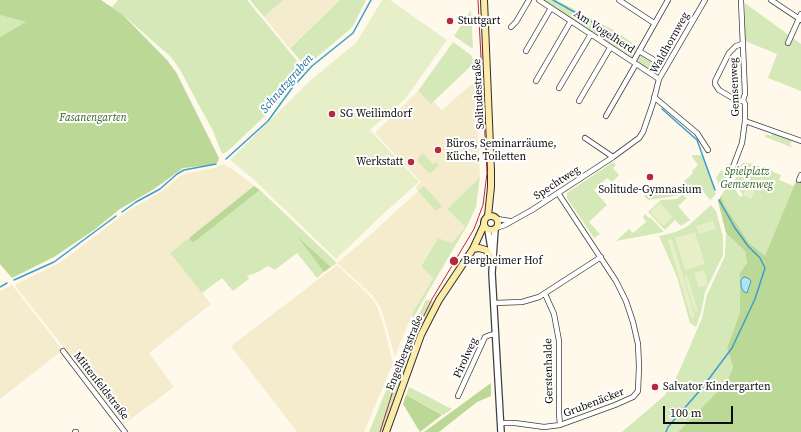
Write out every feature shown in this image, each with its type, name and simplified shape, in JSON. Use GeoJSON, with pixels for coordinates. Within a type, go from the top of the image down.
{"type":"FeatureCollection","features":[{"type":"Feature","properties":{"kind":"main road","name":"Solitudestraße"},"geometry":{"type":"LineString","coordinates":[[484,0],[491,133],[491,187],[493,217]]}},
{"type":"Feature","properties":{"kind":"main road"},"geometry":{"type":"LineString","coordinates":[[493,217],[498,223],[496,228],[492,230],[486,228],[484,220],[493,217]]}},
{"type":"Feature","properties":{"kind":"main road","name":"Engelbergstraße"},"geometry":{"type":"LineString","coordinates":[[386,432],[421,335],[439,300],[486,228]]}},
{"type":"Feature","properties":{"kind":"main road"},"geometry":{"type":"LineString","coordinates":[[474,247],[486,250],[493,258]]}},
{"type":"Feature","properties":{"kind":"street"},"geometry":{"type":"LineString","coordinates":[[511,27],[516,22],[529,0]]}},
{"type":"Feature","properties":{"kind":"street","name":"Am Vogelherd"},"geometry":{"type":"LineString","coordinates":[[539,0],[659,79]]}},
{"type":"Feature","properties":{"kind":"street"},"geometry":{"type":"LineString","coordinates":[[619,0],[654,24]]}},
{"type":"Feature","properties":{"kind":"street"},"geometry":{"type":"LineString","coordinates":[[626,5],[629,0]]}},
{"type":"Feature","properties":{"kind":"street"},"geometry":{"type":"LineString","coordinates":[[606,116],[639,51],[668,0]]}},
{"type":"Feature","properties":{"kind":"street","name":"Waldhornweg"},"geometry":{"type":"LineString","coordinates":[[654,97],[659,79],[705,0]]}},
{"type":"Feature","properties":{"kind":"street","name":"Gemsenweg"},"geometry":{"type":"LineString","coordinates":[[731,172],[742,143],[745,121],[745,104],[743,100],[745,94],[741,0]]}},
{"type":"Feature","properties":{"kind":"street"},"geometry":{"type":"LineString","coordinates":[[771,0],[800,17],[788,43]]}},
{"type":"Feature","properties":{"kind":"street"},"geometry":{"type":"LineString","coordinates":[[526,51],[551,8]]}},
{"type":"Feature","properties":{"kind":"street"},"geometry":{"type":"LineString","coordinates":[[536,81],[571,21]]}},
{"type":"Feature","properties":{"kind":"street"},"geometry":{"type":"LineString","coordinates":[[559,88],[591,34]]}},
{"type":"Feature","properties":{"kind":"street"},"geometry":{"type":"LineString","coordinates":[[742,44],[736,46],[729,53],[715,81],[715,84],[719,90],[730,97],[736,100],[743,100]]}},
{"type":"Feature","properties":{"kind":"street"},"geometry":{"type":"LineString","coordinates":[[579,101],[610,48]]}},
{"type":"Feature","properties":{"kind":"street"},"geometry":{"type":"LineString","coordinates":[[639,51],[654,60]]}},
{"type":"Feature","properties":{"kind":"street"},"geometry":{"type":"LineString","coordinates":[[654,97],[697,133],[708,150]]}},
{"type":"Feature","properties":{"kind":"street","name":"Spechtweg"},"geometry":{"type":"LineString","coordinates":[[496,228],[505,225],[532,210],[613,157],[639,138],[643,132],[654,97]]}},
{"type":"Feature","properties":{"kind":"street"},"geometry":{"type":"LineString","coordinates":[[745,121],[801,141]]}},
{"type":"Feature","properties":{"kind":"street"},"geometry":{"type":"LineString","coordinates":[[585,138],[613,157]]}},
{"type":"Feature","properties":{"kind":"street"},"geometry":{"type":"LineString","coordinates":[[799,180],[801,175]]}},
{"type":"Feature","properties":{"kind":"street","name":"Grubenäcker"},"geometry":{"type":"LineString","coordinates":[[501,423],[515,423],[544,427],[560,425],[627,400],[636,395],[638,391],[640,366],[638,344],[633,322],[622,291],[558,193]]}},
{"type":"Feature","properties":{"kind":"street"},"geometry":{"type":"LineString","coordinates":[[493,217],[510,221]]}},
{"type":"Feature","properties":{"kind":"street"},"geometry":{"type":"LineString","coordinates":[[486,228],[493,258]]}},
{"type":"Feature","properties":{"kind":"street"},"geometry":{"type":"LineString","coordinates":[[496,228],[493,258],[494,303],[501,432]]}},
{"type":"Feature","properties":{"kind":"street"},"geometry":{"type":"LineString","coordinates":[[494,303],[522,302],[539,297],[601,257]]}},
{"type":"Feature","properties":{"kind":"street","name":"Gerstenhalde"},"geometry":{"type":"LineString","coordinates":[[545,294],[554,314],[560,341],[560,425]]}},
{"type":"Feature","properties":{"kind":"street","name":"Pirolweg"},"geometry":{"type":"LineString","coordinates":[[458,396],[485,337],[496,334]]}},
{"type":"Feature","properties":{"kind":"street","name":"Mittenfeldstraße"},"geometry":{"type":"LineString","coordinates":[[63,351],[126,432]]}},
{"type":"Feature","properties":{"kind":"shaded area"},"geometry":{"type":"Polygon","coordinates":[[[283,0],[340,0],[289,48],[264,17],[283,0]]]}},
{"type":"Feature","properties":{"kind":"shaded area"},"geometry":{"type":"Polygon","coordinates":[[[475,81],[480,177],[447,209],[465,227],[452,243],[438,238],[421,265],[433,278],[409,321],[395,357],[381,308],[372,295],[337,263],[418,191],[415,188],[421,182],[375,133],[418,91],[431,104],[433,101],[442,110],[475,81]]]}},
{"type":"Feature","properties":{"kind":"shaded area"},"geometry":{"type":"Polygon","coordinates":[[[223,164],[234,170],[254,186],[170,253],[211,304],[149,353],[174,387],[124,424],[16,287],[16,284],[61,262],[128,211],[162,191],[180,176],[187,173],[215,168],[223,164]]]}},
{"type":"Feature","properties":{"kind":"shaded area"},"geometry":{"type":"Polygon","coordinates":[[[337,265],[367,293],[376,304],[384,327],[393,363],[364,432],[297,432],[231,346],[337,265]]]}},
{"type":"Feature","properties":{"kind":"shaded area"},"geometry":{"type":"Polygon","coordinates":[[[12,285],[60,347],[60,351],[0,399],[0,291],[12,285]]]}},
{"type":"Feature","properties":{"kind":"green space","name":"Fasanengarten"},"geometry":{"type":"Polygon","coordinates":[[[0,0],[101,0],[122,14],[167,60],[176,72],[219,158],[218,162],[212,165],[183,168],[154,189],[120,209],[94,230],[54,257],[12,278],[0,264],[0,37],[26,22],[0,15],[0,0]]]}},
{"type":"Feature","properties":{"kind":"green space"},"geometry":{"type":"Polygon","coordinates":[[[118,0],[247,0],[302,67],[302,70],[269,112],[228,151],[222,154],[213,131],[179,68],[171,57],[112,7],[118,0]]]}},
{"type":"Feature","properties":{"kind":"green space"},"geometry":{"type":"Polygon","coordinates":[[[250,0],[283,0],[264,17],[250,0]]]}},
{"type":"Feature","properties":{"kind":"green space"},"geometry":{"type":"Polygon","coordinates":[[[340,0],[366,0],[353,26],[310,63],[303,64],[290,48],[340,0]]]}},
{"type":"Feature","properties":{"kind":"green space","name":"SG Weilimdorf"},"geometry":{"type":"Polygon","coordinates":[[[382,0],[390,0],[447,40],[406,98],[370,130],[419,182],[336,259],[251,177],[230,160],[313,78],[356,43],[382,0]]]}},
{"type":"Feature","properties":{"kind":"green space"},"geometry":{"type":"Polygon","coordinates":[[[543,0],[556,0],[566,5],[617,32],[639,48],[631,58],[543,0]]]}},
{"type":"Feature","properties":{"kind":"green space"},"geometry":{"type":"Polygon","coordinates":[[[745,3],[801,44],[801,91],[768,78],[777,54],[745,41],[745,3]]]}},
{"type":"Feature","properties":{"kind":"green space"},"geometry":{"type":"Polygon","coordinates":[[[471,10],[473,49],[454,36],[471,10]]]}},
{"type":"Feature","properties":{"kind":"green space"},"geometry":{"type":"Polygon","coordinates":[[[0,15],[27,22],[0,37],[0,15]]]}},
{"type":"Feature","properties":{"kind":"green space"},"geometry":{"type":"Polygon","coordinates":[[[453,42],[471,55],[474,63],[431,104],[418,91],[453,42]]]}},
{"type":"Feature","properties":{"kind":"green space"},"geometry":{"type":"Polygon","coordinates":[[[642,54],[654,62],[656,61],[661,64],[662,66],[658,73],[654,73],[636,61],[642,54]]]}},
{"type":"Feature","properties":{"kind":"green space"},"geometry":{"type":"Polygon","coordinates":[[[773,133],[792,140],[790,145],[792,146],[791,147],[765,137],[766,134],[771,136],[773,133]]]}},
{"type":"Feature","properties":{"kind":"green space"},"geometry":{"type":"Polygon","coordinates":[[[423,153],[433,164],[436,162],[439,165],[431,173],[418,162],[418,158],[423,153]]]}},
{"type":"Feature","properties":{"kind":"green space"},"geometry":{"type":"Polygon","coordinates":[[[692,155],[702,155],[705,162],[716,194],[710,200],[702,190],[696,195],[690,194],[688,196],[677,188],[693,173],[692,171],[698,165],[692,155]]]}},
{"type":"Feature","properties":{"kind":"green space"},"geometry":{"type":"Polygon","coordinates":[[[613,162],[616,165],[613,168],[619,175],[612,182],[607,178],[594,190],[607,205],[589,222],[600,234],[594,238],[567,198],[567,193],[613,162]]]}},
{"type":"Feature","properties":{"kind":"green space","name":"Spielplatz Gemsenweg"},"geometry":{"type":"Polygon","coordinates":[[[743,163],[754,164],[781,175],[779,180],[794,186],[765,257],[749,243],[725,206],[721,196],[730,181],[740,197],[743,195],[734,183],[740,165],[743,163]]]}},
{"type":"Feature","properties":{"kind":"green space"},"geometry":{"type":"Polygon","coordinates":[[[721,170],[728,174],[720,188],[716,178],[721,170]]]}},
{"type":"Feature","properties":{"kind":"green space"},"geometry":{"type":"Polygon","coordinates":[[[480,177],[476,207],[468,224],[413,318],[412,314],[433,278],[421,266],[438,238],[452,243],[465,227],[447,209],[480,177]]]}},
{"type":"Feature","properties":{"kind":"green space"},"geometry":{"type":"Polygon","coordinates":[[[796,181],[801,182],[801,432],[678,432],[727,382],[733,367],[727,348],[740,312],[740,273],[747,263],[745,251],[726,233],[718,201],[721,196],[725,206],[749,243],[765,256],[796,181]]]}},
{"type":"Feature","properties":{"kind":"green space"},"geometry":{"type":"Polygon","coordinates":[[[748,183],[756,187],[751,199],[743,195],[748,183]]]}},
{"type":"Feature","properties":{"kind":"green space"},"geometry":{"type":"Polygon","coordinates":[[[656,184],[665,194],[672,189],[674,191],[676,190],[680,194],[648,200],[644,196],[656,184]]]}},
{"type":"Feature","properties":{"kind":"green space"},"geometry":{"type":"Polygon","coordinates":[[[254,186],[260,190],[193,243],[189,238],[254,186]]]}},
{"type":"Feature","properties":{"kind":"green space"},"geometry":{"type":"Polygon","coordinates":[[[424,186],[442,206],[436,211],[418,191],[424,186]]]}},
{"type":"Feature","properties":{"kind":"green space"},"geometry":{"type":"Polygon","coordinates":[[[260,190],[337,263],[331,267],[299,238],[324,272],[317,278],[297,253],[275,270],[268,266],[247,276],[249,279],[233,291],[222,278],[202,293],[170,253],[189,238],[193,243],[260,190]]]}},
{"type":"Feature","properties":{"kind":"green space"},"geometry":{"type":"Polygon","coordinates":[[[682,195],[687,198],[678,206],[690,220],[681,226],[675,220],[665,230],[648,212],[661,200],[677,199],[682,195]]]}},
{"type":"Feature","properties":{"kind":"green space"},"geometry":{"type":"Polygon","coordinates":[[[660,203],[673,217],[663,226],[650,212],[660,203]]]}},
{"type":"Feature","properties":{"kind":"green space"},"geometry":{"type":"Polygon","coordinates":[[[711,205],[716,211],[723,237],[723,255],[705,292],[701,313],[696,327],[690,323],[677,277],[659,236],[676,232],[688,226],[711,205]]]}},
{"type":"Feature","properties":{"kind":"green space"},"geometry":{"type":"Polygon","coordinates":[[[645,214],[651,218],[664,232],[616,241],[629,229],[633,233],[646,222],[643,217],[645,214]]]}},
{"type":"Feature","properties":{"kind":"green space"},"geometry":{"type":"Polygon","coordinates":[[[713,221],[716,229],[699,234],[696,226],[713,221]]]}},
{"type":"Feature","properties":{"kind":"green space"},"geometry":{"type":"Polygon","coordinates":[[[695,232],[705,264],[685,270],[675,238],[695,232]]]}},
{"type":"Feature","properties":{"kind":"green space"},"geometry":{"type":"Polygon","coordinates":[[[726,233],[745,251],[747,264],[740,273],[740,312],[727,348],[733,367],[727,382],[678,432],[622,432],[664,396],[675,381],[702,318],[707,295],[725,256],[726,233]]]}},
{"type":"Feature","properties":{"kind":"green space"},"geometry":{"type":"Polygon","coordinates":[[[297,236],[331,267],[324,272],[297,236]]]}},
{"type":"Feature","properties":{"kind":"green space"},"geometry":{"type":"Polygon","coordinates":[[[672,239],[695,317],[691,318],[668,240],[672,239]]]}},
{"type":"Feature","properties":{"kind":"green space"},"geometry":{"type":"Polygon","coordinates":[[[704,270],[708,285],[699,288],[694,273],[704,270]]]}},
{"type":"Feature","properties":{"kind":"green space"},"geometry":{"type":"Polygon","coordinates":[[[687,275],[698,311],[695,312],[684,276],[687,275]]]}},
{"type":"Feature","properties":{"kind":"green space"},"geometry":{"type":"Polygon","coordinates":[[[426,300],[433,302],[436,300],[424,321],[414,345],[384,432],[369,432],[409,334],[426,300]]]}},
{"type":"Feature","properties":{"kind":"green space"},"geometry":{"type":"Polygon","coordinates":[[[491,383],[491,396],[477,402],[439,432],[424,432],[491,383]]]}},
{"type":"Feature","properties":{"kind":"green space"},"geometry":{"type":"Polygon","coordinates":[[[409,387],[452,409],[443,415],[406,395],[409,387]]]}},
{"type":"Feature","properties":{"kind":"green space"},"geometry":{"type":"Polygon","coordinates":[[[406,395],[442,415],[420,432],[403,404],[406,395]]]}},
{"type":"Feature","properties":{"kind":"water"},"geometry":{"type":"Polygon","coordinates":[[[744,277],[751,281],[747,293],[743,291],[741,286],[741,280],[744,277]]]}},
{"type":"Feature","properties":{"kind":"waterway","name":"Schnatzgraben"},"geometry":{"type":"LineString","coordinates":[[226,159],[268,121],[292,88],[312,66],[353,33],[371,0]]}},
{"type":"Feature","properties":{"kind":"waterway","name":"Schnatzgraben"},"geometry":{"type":"LineString","coordinates":[[553,0],[612,33]]}},
{"type":"Feature","properties":{"kind":"waterway","name":"Schnatzgraben"},"geometry":{"type":"LineString","coordinates":[[662,109],[697,140],[715,190]]}},
{"type":"Feature","properties":{"kind":"waterway","name":"Schnatzgraben"},"geometry":{"type":"LineString","coordinates":[[122,212],[136,202],[160,189],[177,174],[184,170],[216,164]]}},
{"type":"Feature","properties":{"kind":"waterway","name":"Schnatzgraben"},"geometry":{"type":"LineString","coordinates":[[666,432],[668,427],[702,388],[732,348],[755,299],[765,268],[760,258],[748,246],[735,228],[719,200]]}},
{"type":"Feature","properties":{"kind":"waterway","name":"Schnatzgraben"},"geometry":{"type":"LineString","coordinates":[[14,280],[54,262],[116,216]]}},
{"type":"Feature","properties":{"kind":"waterway","name":"Schnatzgraben"},"geometry":{"type":"LineString","coordinates":[[0,287],[7,283]]}},
{"type":"Feature","properties":{"kind":"tram line"},"geometry":{"type":"LineString","coordinates":[[380,432],[396,381],[412,340],[432,299],[474,229],[483,205],[487,173],[478,0]]}},
{"type":"Feature","properties":{"kind":"place","name":"Stuttgart"},"geometry":{"type":"Point","coordinates":[450,21]}},
{"type":"Feature","properties":{"kind":"place","name":"SG Weilimdorf"},"geometry":{"type":"Point","coordinates":[332,114]}},
{"type":"Feature","properties":{"kind":"place","name":"Büros, Seminarräume, Küche, Toiletten"},"geometry":{"type":"Point","coordinates":[438,150]}},
{"type":"Feature","properties":{"kind":"place","name":"Werkstatt"},"geometry":{"type":"Point","coordinates":[411,162]}},
{"type":"Feature","properties":{"kind":"place","name":"Solitude-Gymnasium"},"geometry":{"type":"Point","coordinates":[650,177]}},
{"type":"Feature","properties":{"kind":"place","name":"Bergheimer Hof"},"geometry":{"type":"Point","coordinates":[454,261]}},
{"type":"Feature","properties":{"kind":"place","name":"Salvator Kindergarten"},"geometry":{"type":"Point","coordinates":[655,387]}}]}
